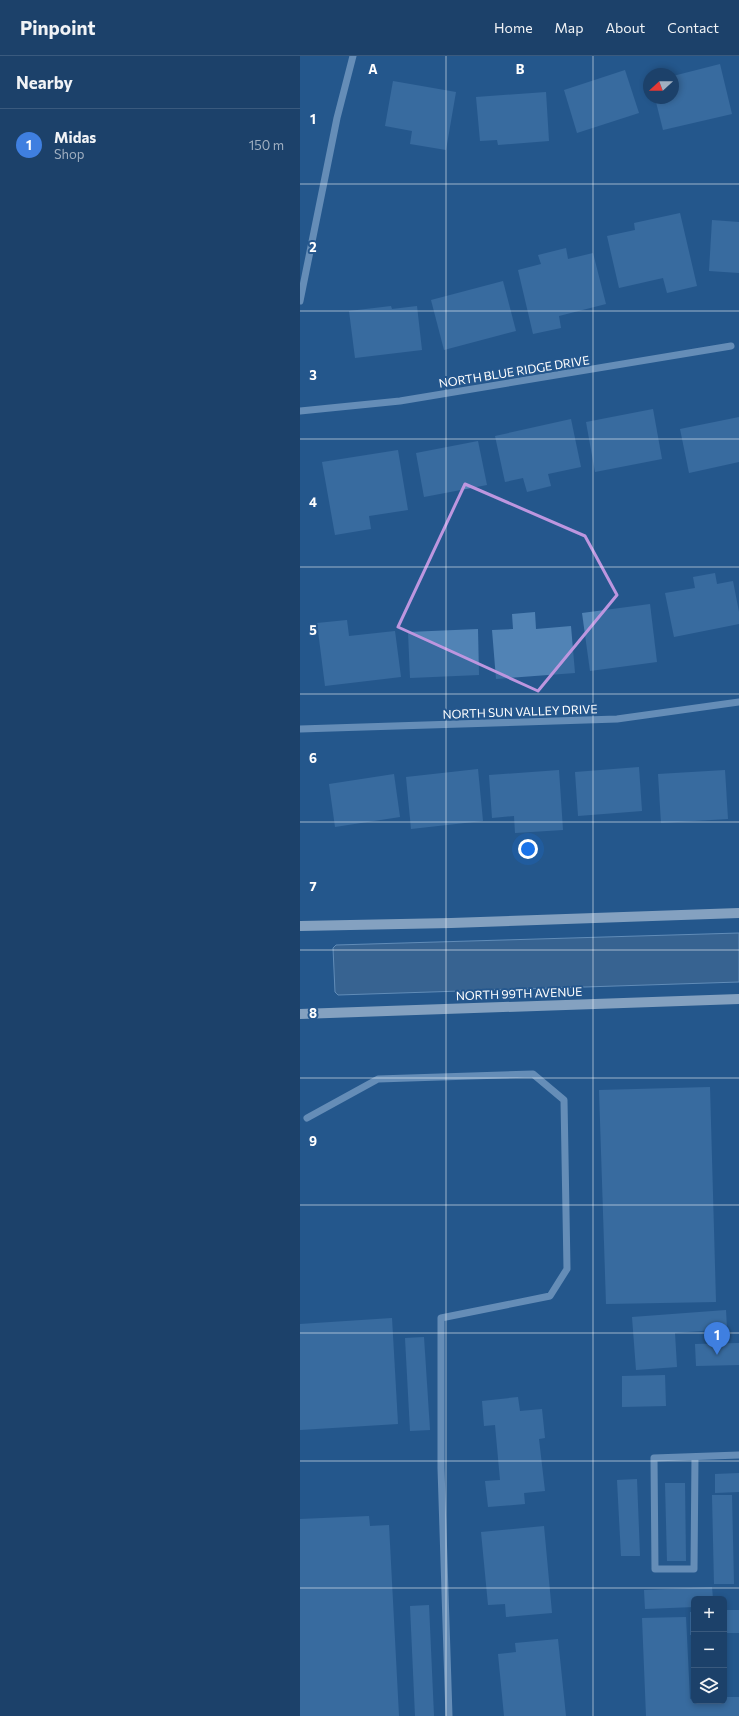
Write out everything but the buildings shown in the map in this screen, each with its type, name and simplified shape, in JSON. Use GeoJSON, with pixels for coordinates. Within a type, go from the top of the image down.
{"type":"FeatureCollection","features":[{"type":"Feature","properties":{"kind":"main road"},"geometry":{"type":"LineString","coordinates":[[300,926],[451,924],[739,913]]}},
{"type":"Feature","properties":{"kind":"main road","name":"NORTH 99TH AVENUE"},"geometry":{"type":"LineString","coordinates":[[300,1014],[739,999]]}},
{"type":"Feature","properties":{"kind":"street"},"geometry":{"type":"LineString","coordinates":[[300,301],[337,118],[353,56]]}},
{"type":"Feature","properties":{"kind":"street","name":"NORTH BLUE RIDGE DRIVE"},"geometry":{"type":"LineString","coordinates":[[300,411],[400,401],[731,346]]}},
{"type":"Feature","properties":{"kind":"street","name":"NORTH SUN VALLEY DRIVE"},"geometry":{"type":"LineString","coordinates":[[300,729],[617,719],[739,702]]}},
{"type":"Feature","properties":{"kind":"street"},"geometry":{"type":"LineString","coordinates":[[307,1118],[378,1079],[533,1074],[564,1100],[567,1269],[550,1296],[441,1318],[441,1468],[449,1716]]}},
{"type":"Feature","properties":{"kind":"street"},"geometry":{"type":"LineString","coordinates":[[695,1457],[694,1569],[655,1569],[654,1458],[739,1455]]}},
{"type":"Feature","properties":{"kind":"highlighted area"},"geometry":{"type":"Polygon","coordinates":[[[465,484],[585,536],[617,595],[538,691],[398,627],[465,484]]]}},
{"type":"Feature","properties":{"kind":"water"},"geometry":{"type":"Polygon","coordinates":[[[739,933],[739,982],[338,995],[335,992],[333,948],[336,945],[739,933]]]}},
{"type":"Feature","properties":{"kind":"place","name":"Midas"},"geometry":{"type":"Point","coordinates":[717,1355]}}]}
